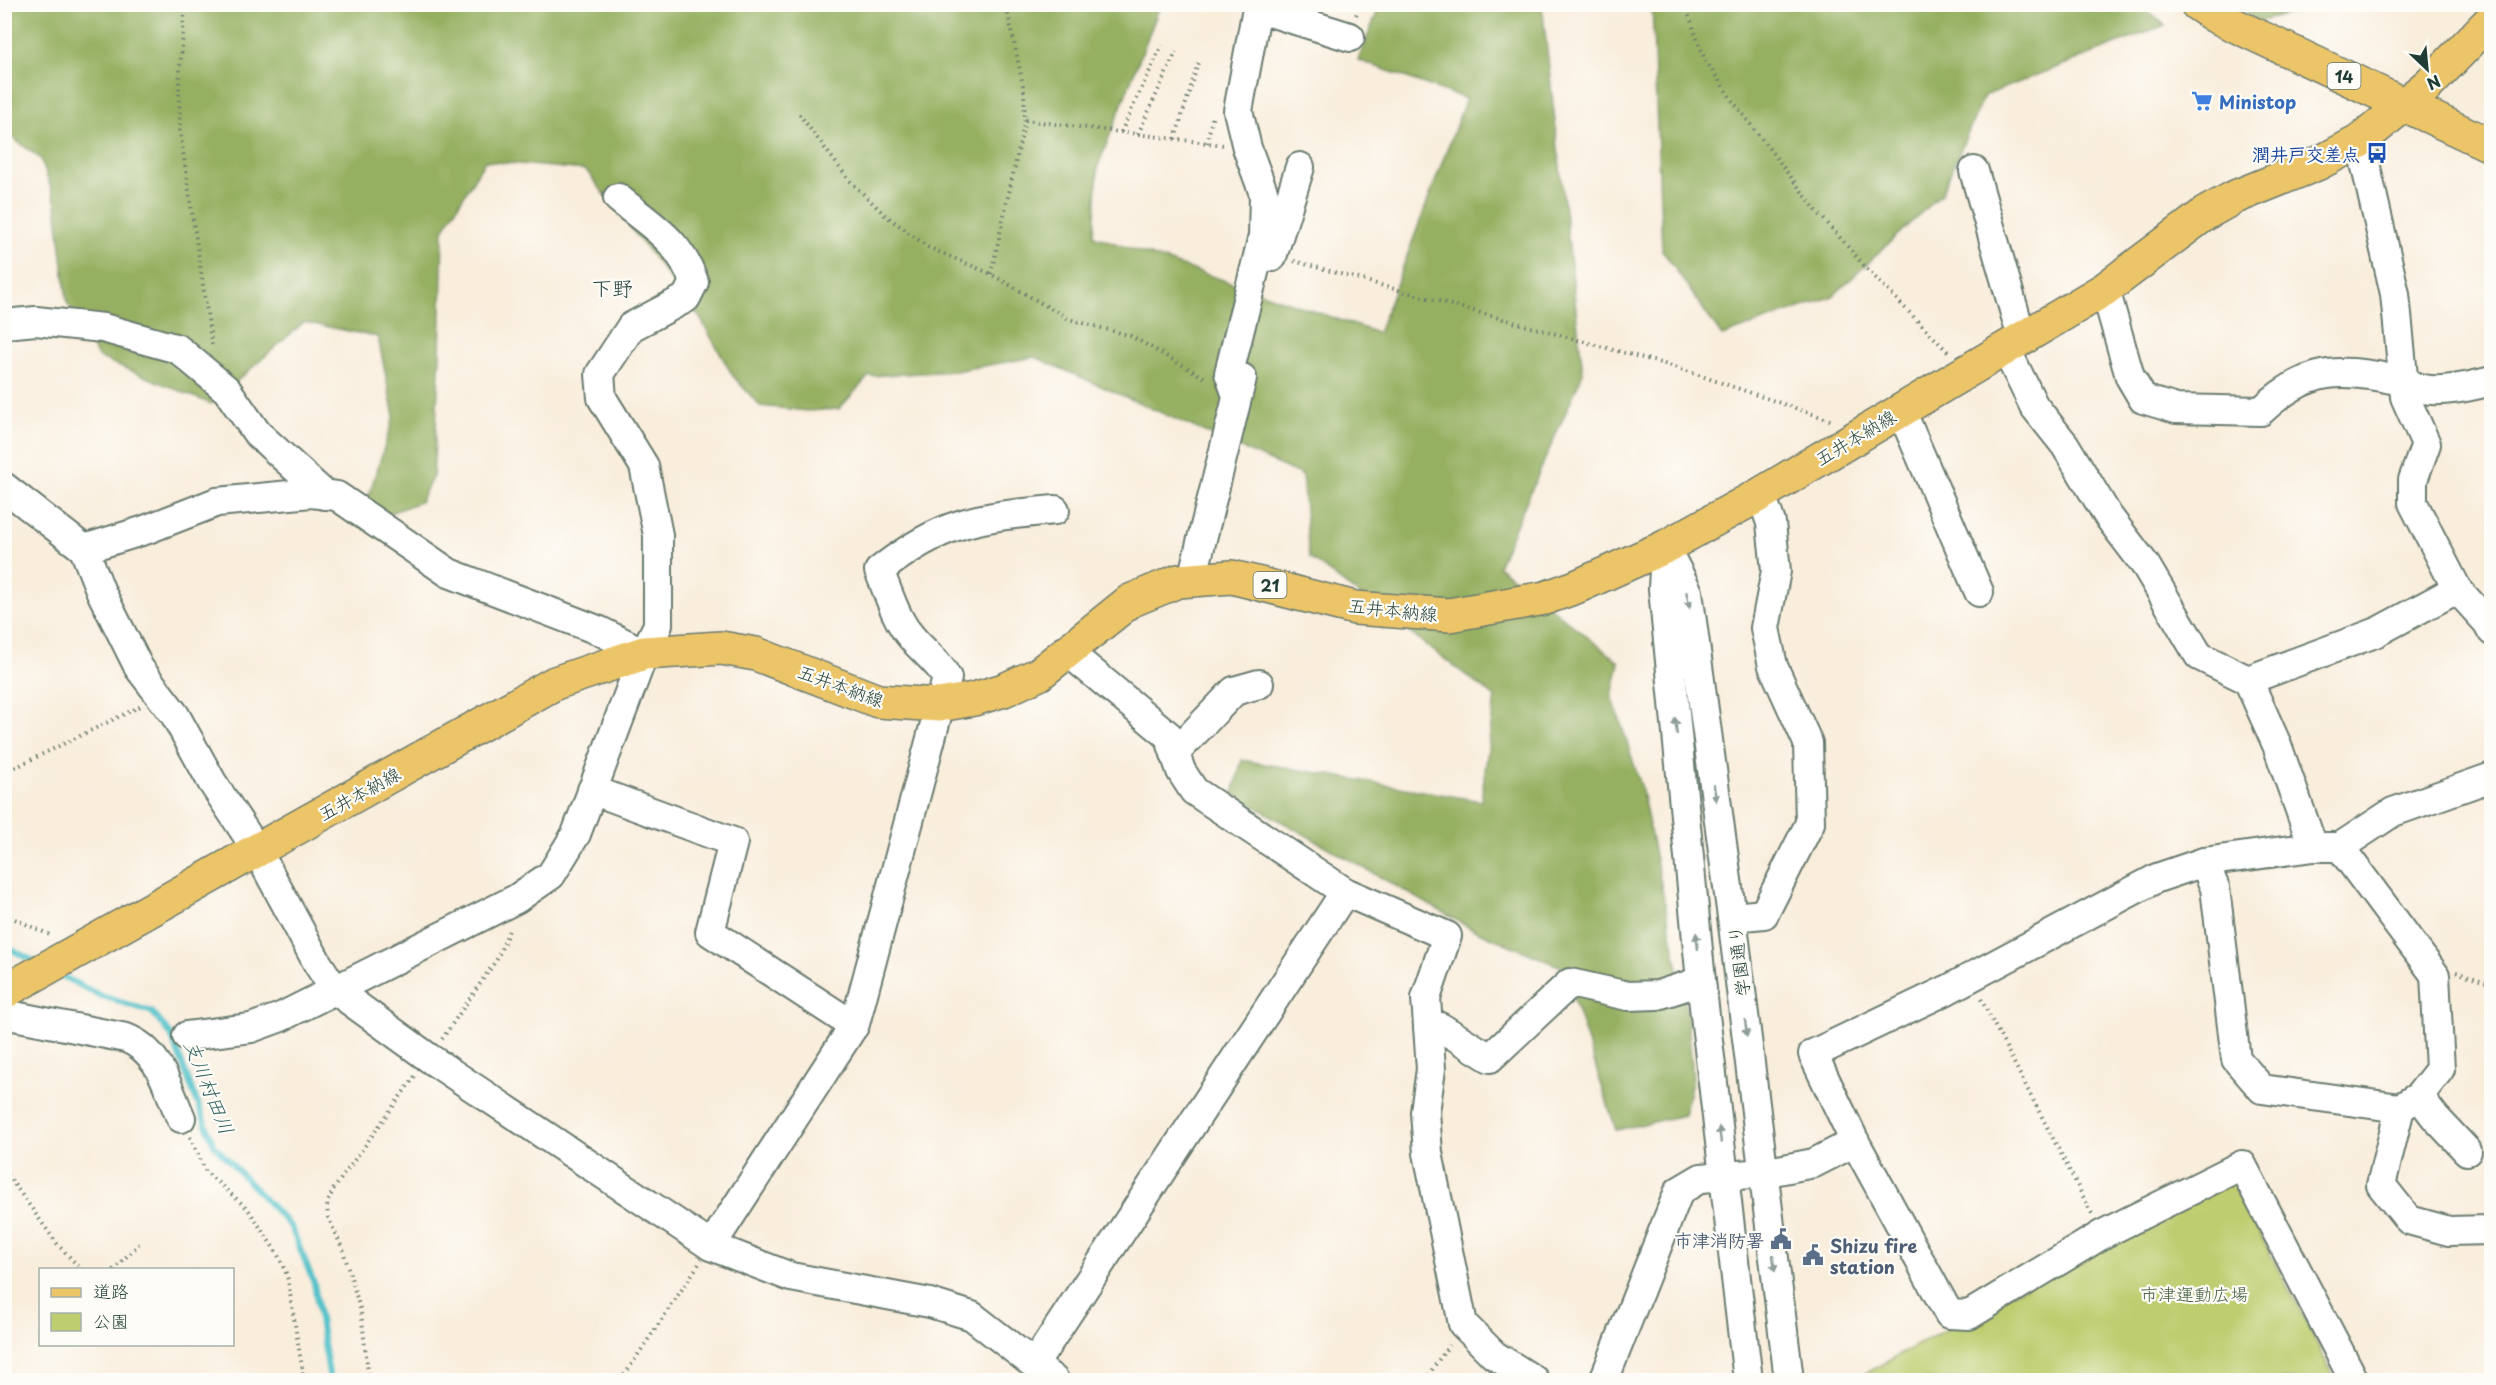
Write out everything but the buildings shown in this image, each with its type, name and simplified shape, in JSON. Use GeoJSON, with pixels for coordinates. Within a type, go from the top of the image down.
{"type":"FeatureCollection","features":[{"type":"Feature","properties":{"kind":"main road","name":"14"},"geometry":{"type":"LineString","coordinates":[[2197,4],[2215,16],[2492,146]]}},
{"type":"Feature","properties":{"kind":"main road","name":"五井本納線"},"geometry":{"type":"LineString","coordinates":[[4,992],[555,683],[644,653],[721,648],[756,654],[878,701],[939,705],[974,699],[1004,690],[1039,674],[1068,652],[1108,616],[1130,601],[1154,589],[1192,579],[1232,578],[1355,608],[1449,615],[1545,597],[1575,587],[1665,547],[1761,494],[2105,289],[2206,213],[2235,196],[2319,163],[2360,141],[2428,85],[2492,19]]}},
{"type":"Feature","properties":{"kind":"street"},"geometry":{"type":"LineString","coordinates":[[1237,396],[1229,373],[1263,236],[1264,194],[1247,148],[1238,111],[1257,8],[1350,36]]}},
{"type":"Feature","properties":{"kind":"street"},"geometry":{"type":"LineString","coordinates":[[2360,141],[2395,294],[2405,397],[2426,444],[2413,480],[2413,503],[2457,589],[2487,622],[2492,631]]}},
{"type":"Feature","properties":{"kind":"street"},"geometry":{"type":"LineString","coordinates":[[1192,579],[1273,255],[1300,167]]}},
{"type":"Feature","properties":{"kind":"street"},"geometry":{"type":"LineString","coordinates":[[1974,171],[2014,342],[2034,406],[2065,445],[2108,516],[2146,566],[2199,656],[2248,680],[2327,847],[2435,975],[2439,1069],[2410,1102],[2381,1185],[2409,1220],[2449,1231],[2489,1230],[2492,1234]]}},
{"type":"Feature","properties":{"kind":"street"},"geometry":{"type":"LineString","coordinates":[[187,1036],[251,1028],[281,1017],[516,899],[551,875],[576,834],[644,653],[658,625],[658,535],[644,466],[602,398],[600,374],[630,327],[686,298],[694,282],[688,264],[662,231],[618,198]]}},
{"type":"Feature","properties":{"kind":"street"},"geometry":{"type":"LineString","coordinates":[[2105,289],[2130,377],[2143,399],[2176,409],[2261,411],[2280,393],[2315,376],[2344,371],[2403,381],[2423,389],[2468,387],[2492,381]]}},
{"type":"Feature","properties":{"kind":"street"},"geometry":{"type":"LineString","coordinates":[[4,324],[36,321],[103,328],[178,349],[218,382],[257,433],[325,495]]}},
{"type":"Feature","properties":{"kind":"street"},"geometry":{"type":"LineString","coordinates":[[1901,410],[1979,592]]}},
{"type":"Feature","properties":{"kind":"street"},"geometry":{"type":"LineString","coordinates":[[4,487],[84,549],[101,592],[139,668],[175,715],[212,782],[257,850],[318,964],[335,990],[429,1058],[711,1246],[791,1277],[930,1303],[972,1316],[1045,1372],[1346,892]]}},
{"type":"Feature","properties":{"kind":"street"},"geometry":{"type":"LineString","coordinates":[[84,549],[145,531],[217,502],[311,493],[337,496],[449,573],[600,631],[644,653]]}},
{"type":"Feature","properties":{"kind":"street"},"geometry":{"type":"LineString","coordinates":[[1732,916],[1764,914],[1810,823],[1808,743],[1773,666],[1765,628],[1776,571],[1771,523],[1761,494]]}},
{"type":"Feature","properties":{"kind":"street"},"geometry":{"type":"LineString","coordinates":[[711,1246],[854,1026],[947,678],[940,663],[927,656],[902,624],[879,571],[911,546],[975,519],[1055,510]]}},
{"type":"Feature","properties":{"kind":"street"},"geometry":{"type":"LineString","coordinates":[[1665,547],[1663,589],[1701,981],[1748,1380]]}},
{"type":"Feature","properties":{"kind":"street","name":"学園通り"},"geometry":{"type":"LineString","coordinates":[[1665,547],[1688,592],[1732,916],[1789,1380]]}},
{"type":"Feature","properties":{"kind":"street"},"geometry":{"type":"LineString","coordinates":[[2248,680],[2375,633],[2457,589]]}},
{"type":"Feature","properties":{"kind":"street"},"geometry":{"type":"LineString","coordinates":[[1068,652],[1169,736],[1181,771],[1194,791],[1346,892],[1447,936],[1426,998],[1431,1069],[1425,1112],[1428,1153],[1463,1324],[1494,1355],[1534,1380]]}},
{"type":"Feature","properties":{"kind":"street"},"geometry":{"type":"LineString","coordinates":[[1174,753],[1234,691],[1259,684]]}},
{"type":"Feature","properties":{"kind":"street"},"geometry":{"type":"LineString","coordinates":[[2354,1380],[2242,1165],[2103,1234],[1969,1315],[1949,1314],[1855,1142],[1813,1054],[1970,977],[2157,878],[2204,862],[2327,847],[2393,812],[2478,780],[2492,777]]}},
{"type":"Feature","properties":{"kind":"street"},"geometry":{"type":"LineString","coordinates":[[592,790],[733,842],[710,932],[854,1026]]}},
{"type":"Feature","properties":{"kind":"street"},"geometry":{"type":"LineString","coordinates":[[2204,862],[2215,888],[2236,1059],[2262,1089],[2410,1102],[2435,1117],[2467,1151]]}},
{"type":"Feature","properties":{"kind":"street"},"geometry":{"type":"LineString","coordinates":[[1428,1026],[1440,1027],[1490,1058],[1570,982],[1628,996],[1658,995],[1701,981]]}},
{"type":"Feature","properties":{"kind":"street"},"geometry":{"type":"LineString","coordinates":[[4,1014],[138,1042],[155,1057],[180,1118]]}},
{"type":"Feature","properties":{"kind":"street"},"geometry":{"type":"LineString","coordinates":[[1604,1380],[1679,1191],[1701,1178],[1763,1173],[1814,1163],[1855,1142]]}},
{"type":"Feature","properties":{"kind":"street"},"geometry":{"type":"LineString","coordinates":[[1744,1342],[1783,1337]]}},
{"type":"Feature","properties":{"kind":"path"},"geometry":{"type":"LineString","coordinates":[[184,4],[179,84],[180,131],[218,382]]}},
{"type":"Feature","properties":{"kind":"path"},"geometry":{"type":"LineString","coordinates":[[991,274],[1025,120],[1024,90],[1006,4]]}},
{"type":"Feature","properties":{"kind":"path"},"geometry":{"type":"LineString","coordinates":[[1685,4],[1704,58],[1753,128],[1816,210],[1867,269],[1966,370]]}},
{"type":"Feature","properties":{"kind":"path"},"geometry":{"type":"LineString","coordinates":[[1121,132],[1162,45]]}},
{"type":"Feature","properties":{"kind":"path"},"geometry":{"type":"LineString","coordinates":[[1138,134],[1176,52]]}},
{"type":"Feature","properties":{"kind":"path"},"geometry":{"type":"LineString","coordinates":[[1175,139],[1199,60]]}},
{"type":"Feature","properties":{"kind":"path"},"geometry":{"type":"LineString","coordinates":[[799,114],[849,180],[885,215],[928,247],[991,274],[1069,319],[1131,336],[1237,396]]}},
{"type":"Feature","properties":{"kind":"path"},"geometry":{"type":"LineString","coordinates":[[1025,120],[1247,148]]}},
{"type":"Feature","properties":{"kind":"path"},"geometry":{"type":"LineString","coordinates":[[1273,255],[1675,367],[1865,432]]}},
{"type":"Feature","properties":{"kind":"path"},"geometry":{"type":"LineString","coordinates":[[4,773],[160,696]]}},
{"type":"Feature","properties":{"kind":"path"},"geometry":{"type":"LineString","coordinates":[[369,1380],[361,1312],[343,1250],[328,1217],[327,1203],[333,1190],[429,1058],[497,959],[508,937],[516,899]]}},
{"type":"Feature","properties":{"kind":"path"},"geometry":{"type":"LineString","coordinates":[[4,914],[56,939],[65,958]]}},
{"type":"Feature","properties":{"kind":"path"},"geometry":{"type":"LineString","coordinates":[[2435,975],[2457,972],[2492,984]]}},
{"type":"Feature","properties":{"kind":"path"},"geometry":{"type":"LineString","coordinates":[[1970,977],[2103,1234]]}},
{"type":"Feature","properties":{"kind":"path"},"geometry":{"type":"LineString","coordinates":[[180,1118],[206,1172],[248,1209],[277,1253],[287,1275],[304,1380]]}},
{"type":"Feature","properties":{"kind":"path"},"geometry":{"type":"LineString","coordinates":[[4,1170],[58,1245],[81,1268]]}},
{"type":"Feature","properties":{"kind":"path"},"geometry":{"type":"LineString","coordinates":[[114,1268],[139,1244]]}},
{"type":"Feature","properties":{"kind":"path"},"geometry":{"type":"LineString","coordinates":[[621,1380],[711,1246]]}},
{"type":"Feature","properties":{"kind":"path"},"geometry":{"type":"LineString","coordinates":[[1425,1380],[1463,1324]]}},
{"type":"Feature","properties":{"kind":"green space"},"geometry":{"type":"Polygon","coordinates":[[[5,5],[1172,5],[1160,6],[1098,166],[1094,236],[1378,333],[1466,99],[1358,60],[1380,5],[1542,5],[1583,373],[1498,566],[1619,662],[1612,696],[1641,786],[1687,1012],[1693,1078],[1684,1115],[1616,1130],[1564,968],[1474,930],[1233,794],[1242,760],[1481,801],[1495,697],[1309,557],[1302,475],[1035,357],[955,371],[869,376],[839,409],[808,411],[760,406],[733,376],[700,318],[586,170],[485,161],[443,230],[440,355],[433,476],[420,502],[360,524],[394,416],[378,337],[304,322],[211,404],[98,357],[67,302],[56,203],[41,159],[5,132],[5,5]]]}},
{"type":"Feature","properties":{"kind":"green space"},"geometry":{"type":"Polygon","coordinates":[[[1652,5],[2140,5],[2165,25],[1984,96],[1941,194],[1833,296],[1722,336],[1662,250],[1652,5]]]}},
{"type":"Feature","properties":{"kind":"green space"},"geometry":{"type":"Polygon","coordinates":[[[2237,5],[2323,5],[2257,22],[2237,5]]]}},
{"type":"Feature","properties":{"kind":"green space","name":"市津運動広場"},"geometry":{"type":"Polygon","coordinates":[[[2219,1181],[2234,1184],[2336,1380],[1853,1380],[2219,1181]]]}},
{"type":"Feature","properties":{"kind":"waterway","name":"支川村田川"},"geometry":{"type":"LineString","coordinates":[[4,946],[36,962]]}},
{"type":"Feature","properties":{"kind":"waterway","name":"支川村田川"},"geometry":{"type":"LineString","coordinates":[[58,974],[99,995],[152,1012],[171,1035],[214,1145],[291,1227],[314,1283],[330,1380]]}},
{"type":"Feature","properties":{"kind":"place","name":"Ministop"},"geometry":{"type":"Point","coordinates":[2202,101]}},
{"type":"Feature","properties":{"kind":"place","name":"潤井戸交差点"},"geometry":{"type":"Point","coordinates":[2377,153]}},
{"type":"Feature","properties":{"kind":"place","name":"市津消防署"},"geometry":{"type":"Point","coordinates":[1781,1239]}},
{"type":"Feature","properties":{"kind":"place","name":"Shizu fire station"},"geometry":{"type":"Point","coordinates":[1813,1255]}},
{"type":"Feature","properties":{"kind":"district","name":"下野"},"geometry":{"type":"Point","coordinates":[612,287]}}]}
